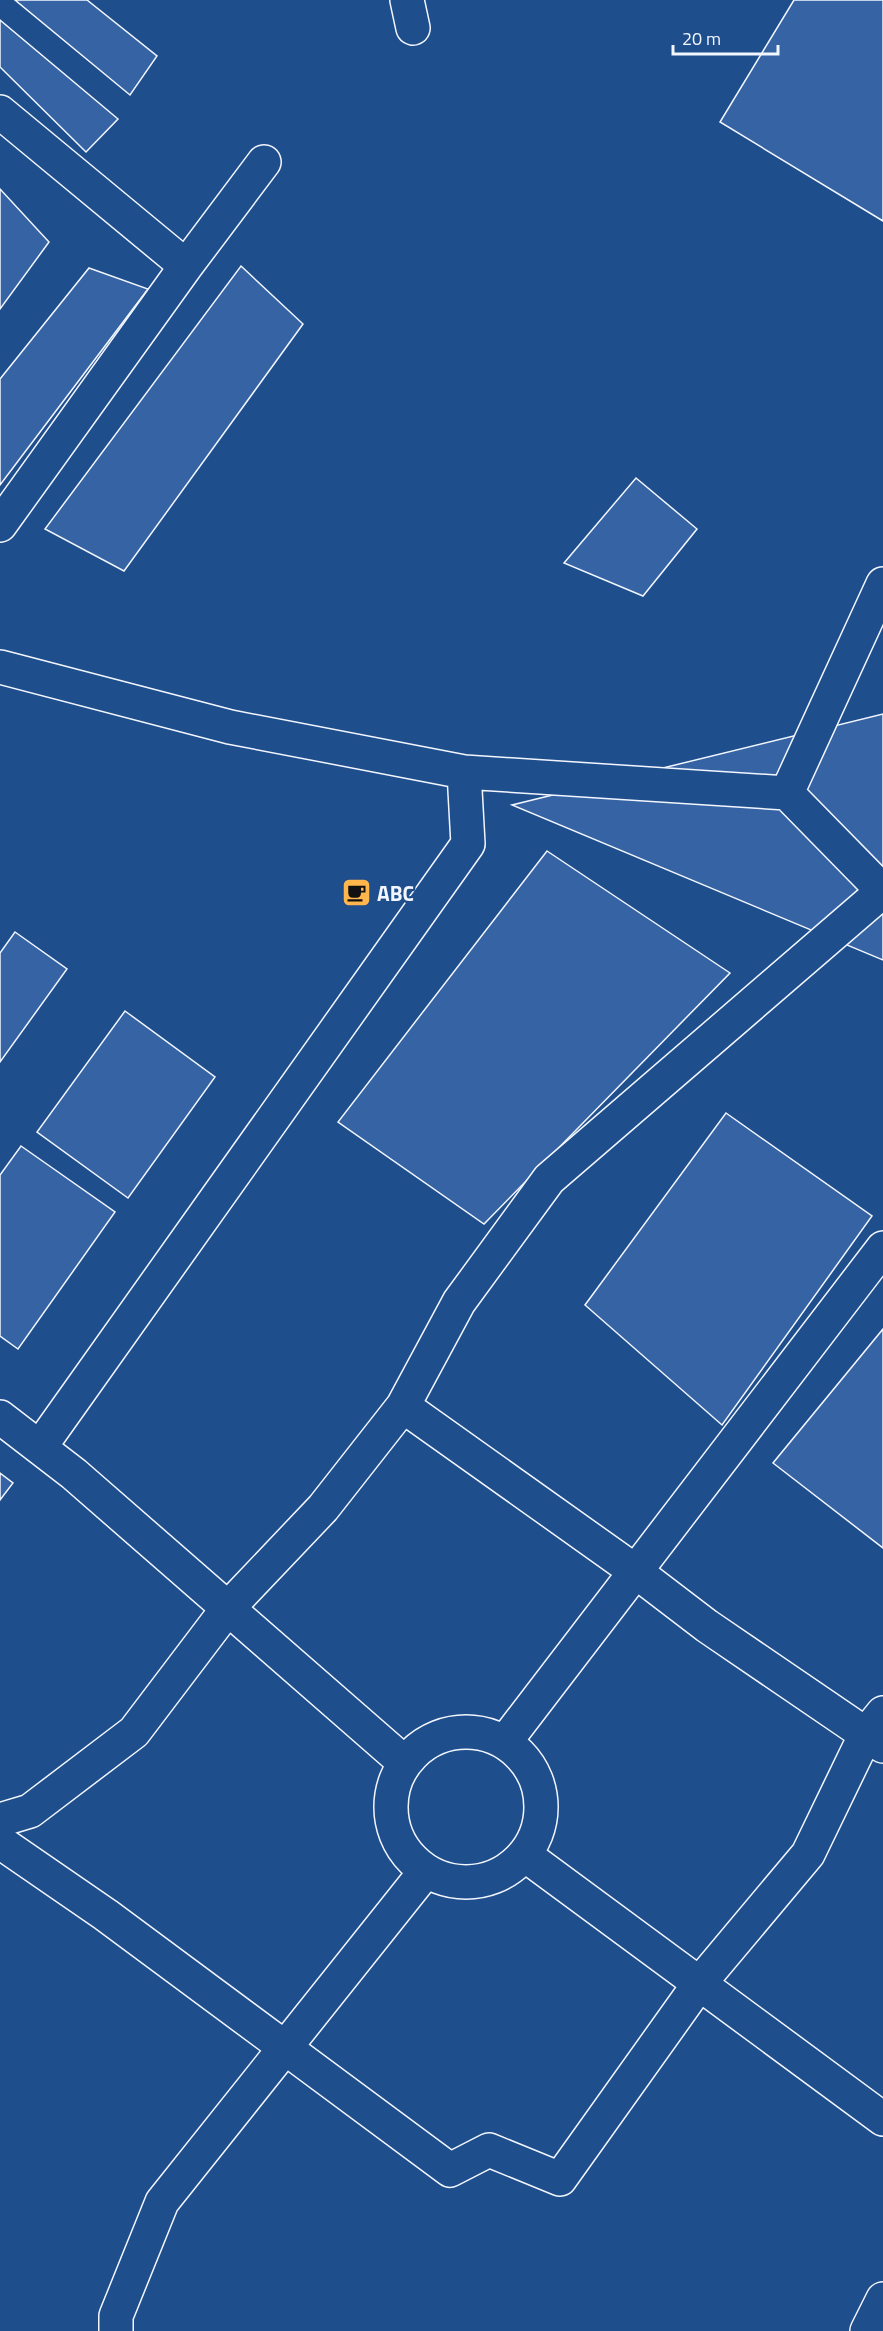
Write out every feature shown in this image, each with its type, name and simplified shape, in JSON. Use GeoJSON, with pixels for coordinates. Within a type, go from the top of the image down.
{"type":"FeatureCollection","features":[{"type":"Feature","properties":{"kind":"street"},"geometry":{"type":"LineString","coordinates":[[3,123],[186,266]]}},
{"type":"Feature","properties":{"kind":"street"},"geometry":{"type":"LineString","coordinates":[[0,525],[186,266],[264,162]]}},
{"type":"Feature","properties":{"kind":"street"},"geometry":{"type":"LineString","coordinates":[[787,793],[883,584]]}},
{"type":"Feature","properties":{"kind":"street"},"geometry":{"type":"LineString","coordinates":[[0,667],[230,727],[464,772],[787,793],[883,891],[549,1179],[459,1302],[403,1406],[323,1508],[228,1608],[134,1732],[30,1811],[0,1820]]}},
{"type":"Feature","properties":{"kind":"street"},"geometry":{"type":"LineString","coordinates":[[40,1447],[468,844],[464,772]]}},
{"type":"Feature","properties":{"kind":"street"},"geometry":{"type":"LineString","coordinates":[[505,1742],[883,1248]]}},
{"type":"Feature","properties":{"kind":"street"},"geometry":{"type":"LineString","coordinates":[[0,1842],[106,1915],[450,2170],[489,2150],[560,2179],[699,1984],[808,1854],[877,1731],[707,1626],[635,1571],[403,1406]]}},
{"type":"Feature","properties":{"kind":"street"},"geometry":{"type":"LineString","coordinates":[[0,1417],[74,1474],[405,1763]]}},
{"type":"Feature","properties":{"kind":"street"},"geometry":{"type":"LineString","coordinates":[[478,1732],[505,1742],[524,1758],[529,1766],[537,1781],[542,1807],[538,1833],[525,1856],[504,1874],[478,1882],[450,1882],[425,1872],[403,1851],[391,1822],[392,1791],[405,1763],[425,1743],[451,1733],[478,1732]]}},
{"type":"Feature","properties":{"kind":"street"},"geometry":{"type":"LineString","coordinates":[[525,1856],[883,2119]]}},
{"type":"Feature","properties":{"kind":"street"},"geometry":{"type":"LineString","coordinates":[[117,2331],[116,2316],[162,2202],[425,1872]]}},
{"type":"Feature","properties":{"kind":"street"},"geometry":{"type":"LineString","coordinates":[[867,2331],[883,2298]]}},
{"type":"Feature","properties":{"kind":"building"},"geometry":{"type":"Polygon","coordinates":[[[15,0],[87,0],[157,56],[130,95],[15,0]]]}},
{"type":"Feature","properties":{"kind":"building"},"geometry":{"type":"Polygon","coordinates":[[[794,0],[883,0],[883,221],[720,122],[794,0]]]}},
{"type":"Feature","properties":{"kind":"building"},"geometry":{"type":"Polygon","coordinates":[[[0,20],[118,119],[86,152],[0,67],[0,20]]]}},
{"type":"Feature","properties":{"kind":"building"},"geometry":{"type":"Polygon","coordinates":[[[0,189],[49,242],[0,309],[0,189]]]}},
{"type":"Feature","properties":{"kind":"building"},"geometry":{"type":"Polygon","coordinates":[[[241,266],[303,324],[124,571],[45,529],[241,266]]]}},
{"type":"Feature","properties":{"kind":"building"},"geometry":{"type":"Polygon","coordinates":[[[89,268],[148,289],[0,485],[0,379],[89,268]]]}},
{"type":"Feature","properties":{"kind":"building"},"geometry":{"type":"Polygon","coordinates":[[[636,478],[697,529],[643,596],[564,563],[636,478]]]}},
{"type":"Feature","properties":{"kind":"building"},"geometry":{"type":"Polygon","coordinates":[[[883,714],[883,960],[512,805],[883,714]]]}},
{"type":"Feature","properties":{"kind":"building"},"geometry":{"type":"Polygon","coordinates":[[[547,851],[730,973],[484,1224],[338,1122],[547,851]]]}},
{"type":"Feature","properties":{"kind":"building"},"geometry":{"type":"Polygon","coordinates":[[[15,932],[67,969],[0,1062],[0,953],[15,932]]]}},
{"type":"Feature","properties":{"kind":"building"},"geometry":{"type":"Polygon","coordinates":[[[125,1011],[215,1077],[128,1198],[37,1132],[125,1011]]]}},
{"type":"Feature","properties":{"kind":"building"},"geometry":{"type":"Polygon","coordinates":[[[726,1113],[872,1216],[722,1425],[585,1305],[726,1113]]]}},
{"type":"Feature","properties":{"kind":"building"},"geometry":{"type":"Polygon","coordinates":[[[21,1146],[115,1212],[18,1349],[0,1336],[0,1175],[21,1146]]]}},
{"type":"Feature","properties":{"kind":"building"},"geometry":{"type":"Polygon","coordinates":[[[883,1329],[883,1548],[773,1463],[883,1329]]]}},
{"type":"Feature","properties":{"kind":"building"},"geometry":{"type":"Polygon","coordinates":[[[0,1473],[13,1483],[0,1500],[0,1473]]]}},
{"type":"Feature","properties":{"kind":"place","name":"ABC"},"geometry":{"type":"Point","coordinates":[356,893]}}]}
